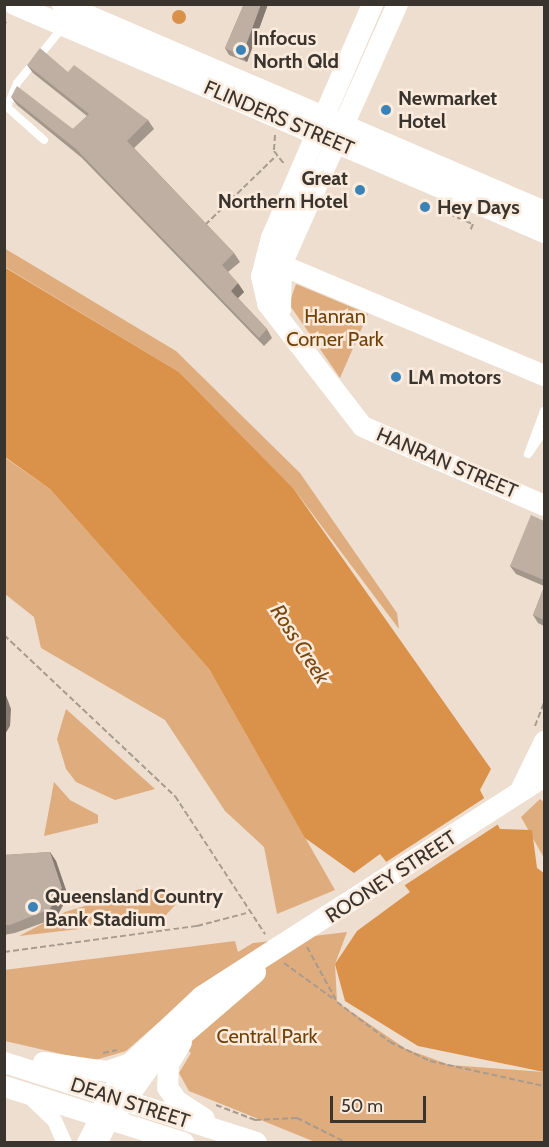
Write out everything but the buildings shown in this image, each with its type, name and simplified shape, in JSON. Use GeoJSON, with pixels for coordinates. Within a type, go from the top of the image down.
{"type":"FeatureCollection","features":[{"type":"Feature","properties":{"kind":"main road","name":"FLINDERS STREET"},"geometry":{"type":"LineString","coordinates":[[62,4],[320,126]]}},
{"type":"Feature","properties":{"kind":"main road"},"geometry":{"type":"LineString","coordinates":[[272,261],[320,126],[372,4]]}},
{"type":"Feature","properties":{"kind":"main road"},"geometry":{"type":"LineString","coordinates":[[272,261],[340,134],[397,4]]}},
{"type":"Feature","properties":{"kind":"main road","name":"FLINDERS STREET"},"geometry":{"type":"LineString","coordinates":[[8,17],[64,26],[544,211]]}},
{"type":"Feature","properties":{"kind":"main road","name":"FLINDERS STREET"},"geometry":{"type":"LineString","coordinates":[[340,134],[544,232]]}},
{"type":"Feature","properties":{"kind":"main road"},"geometry":{"type":"LineString","coordinates":[[272,261],[544,375]]}},
{"type":"Feature","properties":{"kind":"main road","name":"HANRAN STREET"},"geometry":{"type":"LineString","coordinates":[[272,261],[265,297],[363,426],[544,506]]}},
{"type":"Feature","properties":{"kind":"main road"},"geometry":{"type":"LineString","coordinates":[[513,797],[544,746]]}},
{"type":"Feature","properties":{"kind":"main road","name":"ROONEY STREET"},"geometry":{"type":"LineString","coordinates":[[105,1117],[116,1098],[130,1063],[201,996],[274,953],[544,776]]}},
{"type":"Feature","properties":{"kind":"main road","name":"ROONEY STREET"},"geometry":{"type":"LineString","coordinates":[[116,1098],[155,1059],[274,953]]}},
{"type":"Feature","properties":{"kind":"main road"},"geometry":{"type":"LineString","coordinates":[[198,1021],[171,1058],[168,1090],[188,1109],[257,1143]]}},
{"type":"Feature","properties":{"kind":"main road"},"geometry":{"type":"LineString","coordinates":[[4,1053],[103,1071],[130,1063]]}},
{"type":"Feature","properties":{"kind":"main road","name":"DEAN STREET"},"geometry":{"type":"LineString","coordinates":[[4,1062],[257,1143]]}},
{"type":"Feature","properties":{"kind":"main road","name":"DEAN STREET"},"geometry":{"type":"LineString","coordinates":[[6,1087],[183,1143]]}},
{"type":"Feature","properties":{"kind":"street"},"geometry":{"type":"LineString","coordinates":[[6,1087],[44,1108],[64,1143]]}},
{"type":"Feature","properties":{"kind":"street","name":"ROONEY STREET"},"geometry":{"type":"LineString","coordinates":[[84,1143],[105,1117]]}},
{"type":"Feature","properties":{"kind":"street","name":"ROONEY STREET"},"geometry":{"type":"LineString","coordinates":[[100,1143],[105,1117]]}},
{"type":"Feature","properties":{"kind":"lane"},"geometry":{"type":"LineString","coordinates":[[44,140],[7,102],[17,83],[64,26]]}},
{"type":"Feature","properties":{"kind":"lane"},"geometry":{"type":"LineString","coordinates":[[544,411],[528,454],[544,431]]}},
{"type":"Feature","properties":{"kind":"path"},"geometry":{"type":"LineString","coordinates":[[275,135],[276,156],[287,165]]}},
{"type":"Feature","properties":{"kind":"path"},"geometry":{"type":"LineString","coordinates":[[205,225],[276,156]]}},
{"type":"Feature","properties":{"kind":"path"},"geometry":{"type":"LineString","coordinates":[[451,210],[449,214],[473,224],[470,231]]}},
{"type":"Feature","properties":{"kind":"path"},"geometry":{"type":"LineString","coordinates":[[4,635],[175,796],[274,953],[337,1002],[356,1020],[430,1061],[544,1086]]}},
{"type":"Feature","properties":{"kind":"path"},"geometry":{"type":"LineString","coordinates":[[4,952],[197,926],[247,913]]}},
{"type":"Feature","properties":{"kind":"path"},"geometry":{"type":"LineString","coordinates":[[306,946],[337,1002]]}},
{"type":"Feature","properties":{"kind":"path"},"geometry":{"type":"LineString","coordinates":[[213,1104],[255,1120],[297,1118],[345,1143]]}},
{"type":"Feature","properties":{"kind":"green space"},"geometry":{"type":"Polygon","coordinates":[[[4,248],[176,351],[300,473],[397,613],[399,629],[293,488],[179,372],[5,267],[4,248]]]}},
{"type":"Feature","properties":{"kind":"green space","name":"Hanran Corner Park"},"geometry":{"type":"Polygon","coordinates":[[[296,284],[368,314],[340,378],[289,304],[296,284]]]}},
{"type":"Feature","properties":{"kind":"green space"},"geometry":{"type":"Polygon","coordinates":[[[4,457],[50,489],[209,669],[335,890],[277,914],[264,847],[225,811],[165,720],[41,648],[34,617],[5,594],[4,457]]]}},
{"type":"Feature","properties":{"kind":"green space"},"geometry":{"type":"Polygon","coordinates":[[[66,709],[155,789],[115,800],[76,782],[66,769],[57,739],[66,709]]]}},
{"type":"Feature","properties":{"kind":"green space"},"geometry":{"type":"Polygon","coordinates":[[[54,782],[70,800],[98,815],[98,823],[44,836],[54,782]]]}},
{"type":"Feature","properties":{"kind":"green space"},"geometry":{"type":"Polygon","coordinates":[[[540,799],[544,802],[544,858],[521,817],[540,799]]]}},
{"type":"Feature","properties":{"kind":"green space"},"geometry":{"type":"Polygon","coordinates":[[[140,889],[170,891],[176,904],[166,915],[140,922],[19,936],[65,912],[140,889]]]}},
{"type":"Feature","properties":{"kind":"green space","name":"Central Park"},"geometry":{"type":"Polygon","coordinates":[[[347,932],[335,964],[337,1002],[406,1049],[450,1065],[544,1072],[544,1142],[315,1142],[189,1091],[179,1073],[191,1053],[158,1023],[126,1051],[92,1061],[5,1041],[4,970],[235,941],[238,952],[253,943],[347,932]]]}},
{"type":"Feature","properties":{"kind":"water"},"geometry":{"type":"Polygon","coordinates":[[[179,10],[184,12],[186,17],[184,22],[179,24],[174,22],[172,17],[174,12],[179,10]]]}},
{"type":"Feature","properties":{"kind":"water","name":"Ross Creek"},"geometry":{"type":"Polygon","coordinates":[[[4,267],[179,372],[293,488],[491,769],[480,790],[500,829],[532,830],[537,868],[544,873],[544,1072],[418,1046],[345,1001],[335,964],[357,931],[410,892],[380,854],[354,873],[305,838],[209,669],[50,489],[5,457],[4,267]]]}},
{"type":"Feature","properties":{"kind":"pier"},"geometry":{"type":"Polygon","coordinates":[[[486,797],[500,823],[402,887],[383,864],[486,797]]]}},
{"type":"Feature","properties":{"kind":"place","name":"Infocus North Qld"},"geometry":{"type":"Point","coordinates":[241,50]}},
{"type":"Feature","properties":{"kind":"place","name":"Newmarket Hotel"},"geometry":{"type":"Point","coordinates":[386,110]}},
{"type":"Feature","properties":{"kind":"place","name":"Great Northern Hotel"},"geometry":{"type":"Point","coordinates":[360,190]}},
{"type":"Feature","properties":{"kind":"place","name":"Hey Days"},"geometry":{"type":"Point","coordinates":[425,207]}},
{"type":"Feature","properties":{"kind":"place","name":"LM motors"},"geometry":{"type":"Point","coordinates":[396,377]}},
{"type":"Feature","properties":{"kind":"place","name":"Queensland Country Bank Stadium"},"geometry":{"type":"Point","coordinates":[33,907]}}]}
